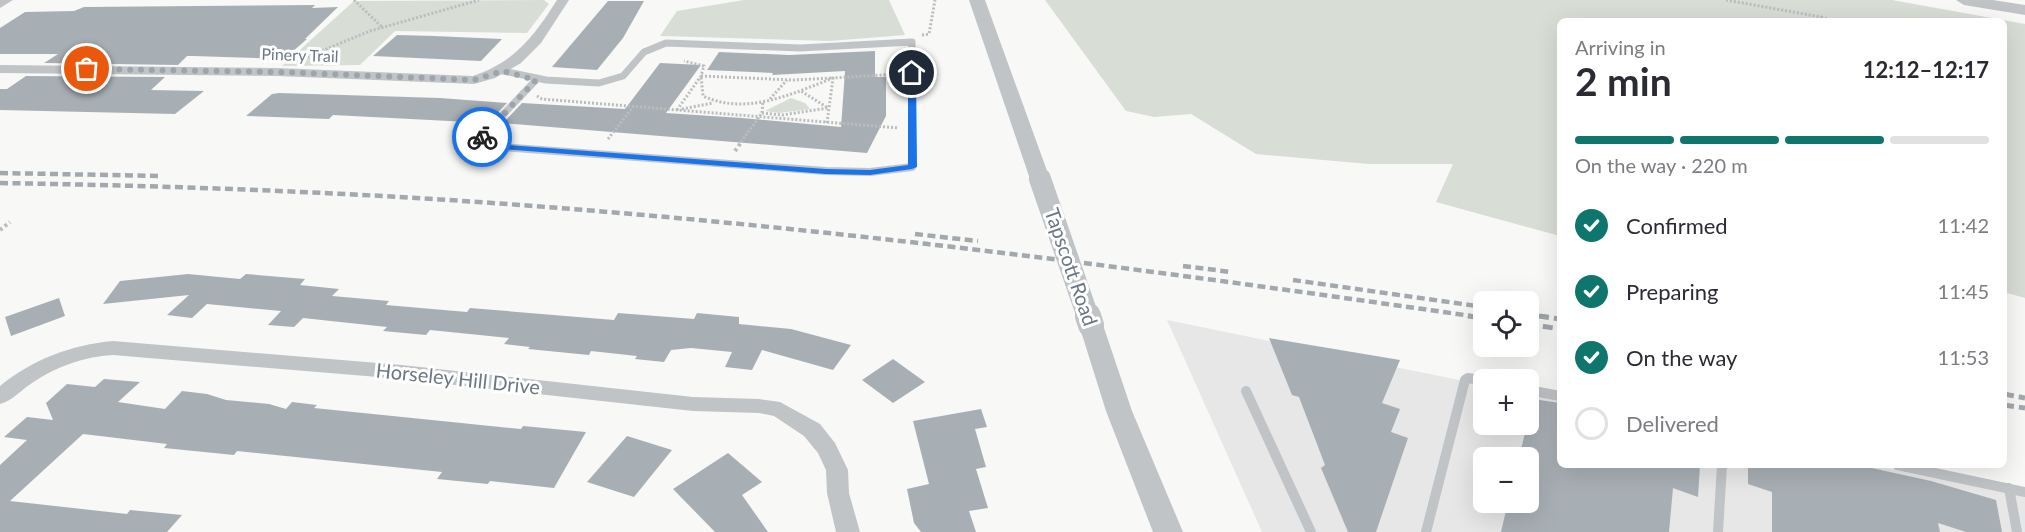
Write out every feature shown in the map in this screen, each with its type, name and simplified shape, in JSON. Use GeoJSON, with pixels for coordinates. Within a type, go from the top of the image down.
{"type":"FeatureCollection","features":[{"type":"Feature","properties":{"kind":"street"},"geometry":{"type":"LineString","coordinates":[[0,4],[7,0]]}},
{"type":"Feature","properties":{"kind":"street","name":"Pinery Trail"},"geometry":{"type":"LineString","coordinates":[[0,69],[277,72],[474,80],[503,71],[529,50],[545,30],[562,0]]}},
{"type":"Feature","properties":{"kind":"street","name":"Tapscott Road"},"geometry":{"type":"LineString","coordinates":[[977,0],[1091,324],[1119,411],[1168,532]]}},
{"type":"Feature","properties":{"kind":"street"},"geometry":{"type":"LineString","coordinates":[[1964,0],[2025,10]]}},
{"type":"Feature","properties":{"kind":"street","name":"Horseley Hill Drive"},"geometry":{"type":"LineString","coordinates":[[0,397],[50,363],[90,349],[113,348],[402,372],[693,404],[759,406],[780,410],[812,430],[827,450],[837,470],[838,493],[848,532]]}},
{"type":"Feature","properties":{"kind":"lane"},"geometry":{"type":"LineString","coordinates":[[503,71],[536,80],[602,83],[622,77],[648,46],[666,43],[800,48],[912,42],[912,167],[870,172],[726,164],[475,145],[536,80]]}},
{"type":"Feature","properties":{"kind":"lane"},"geometry":{"type":"LineString","coordinates":[[1426,532],[1465,380],[1473,379]]}},
{"type":"Feature","properties":{"kind":"lane"},"geometry":{"type":"LineString","coordinates":[[1246,391],[1311,532]]}},
{"type":"Feature","properties":{"kind":"lane"},"geometry":{"type":"LineString","coordinates":[[1539,392],[1557,395]]}},
{"type":"Feature","properties":{"kind":"lane"},"geometry":{"type":"LineString","coordinates":[[1718,532],[1722,468]]}},
{"type":"Feature","properties":{"kind":"lane"},"geometry":{"type":"LineString","coordinates":[[1912,468],[2025,492]]}},
{"type":"Feature","properties":{"kind":"lane"},"geometry":{"type":"LineString","coordinates":[[2010,488],[2017,532]]}},
{"type":"Feature","properties":{"kind":"path"},"geometry":{"type":"LineString","coordinates":[[354,0],[383,28]]}},
{"type":"Feature","properties":{"kind":"path"},"geometry":{"type":"LineString","coordinates":[[277,72],[326,47],[479,0]]}},
{"type":"Feature","properties":{"kind":"path"},"geometry":{"type":"LineString","coordinates":[[1726,0],[1816,18]]}},
{"type":"Feature","properties":{"kind":"path"},"geometry":{"type":"LineString","coordinates":[[677,110],[701,76],[704,66],[684,61]]}},
{"type":"Feature","properties":{"kind":"path"},"geometry":{"type":"LineString","coordinates":[[701,76],[787,80],[912,73]]}},
{"type":"Feature","properties":{"kind":"path"},"geometry":{"type":"LineString","coordinates":[[701,76],[703,96],[714,103]]}},
{"type":"Feature","properties":{"kind":"path"},"geometry":{"type":"LineString","coordinates":[[677,110],[714,103],[725,105],[763,101],[833,78]]}},
{"type":"Feature","properties":{"kind":"path"},"geometry":{"type":"LineString","coordinates":[[827,123],[833,78]]}},
{"type":"Feature","properties":{"kind":"path"},"geometry":{"type":"LineString","coordinates":[[769,99],[787,80]]}},
{"type":"Feature","properties":{"kind":"path"},"geometry":{"type":"LineString","coordinates":[[528,89],[542,99],[912,129]]}},
{"type":"Feature","properties":{"kind":"path"},"geometry":{"type":"LineString","coordinates":[[801,90],[828,108]]}},
{"type":"Feature","properties":{"kind":"path"},"geometry":{"type":"LineString","coordinates":[[726,164],[762,113],[763,101]]}},
{"type":"Feature","properties":{"kind":"path"},"geometry":{"type":"LineString","coordinates":[[596,154],[633,107]]}},
{"type":"Feature","properties":{"kind":"path"},"geometry":{"type":"LineString","coordinates":[[762,113],[782,115],[828,108]]}},
{"type":"Feature","properties":{"kind":"path"},"geometry":{"type":"LineString","coordinates":[[0,230],[10,222]]}},
{"type":"Feature","properties":{"kind":"shaded area"},"geometry":{"type":"Polygon","coordinates":[[[544,0],[549,4],[527,33],[395,31],[360,65],[282,66],[354,1],[544,0]]]}},
{"type":"Feature","properties":{"kind":"shaded area"},"geometry":{"type":"Polygon","coordinates":[[[744,0],[889,0],[905,35],[830,41],[660,36],[677,11],[744,0]]]}},
{"type":"Feature","properties":{"kind":"shaded area"},"geometry":{"type":"Polygon","coordinates":[[[1045,0],[1892,0],[1992,18],[1557,18],[1557,235],[1436,202],[1453,164],[1369,164],[1256,154],[1191,114],[1154,117],[1126,111],[1045,0]]]}},
{"type":"Feature","properties":{"kind":"shaded area"},"geometry":{"type":"Polygon","coordinates":[[[2007,21],[2025,24],[2025,298],[2007,293],[2007,21]]]}},
{"type":"Feature","properties":{"kind":"shaded area"},"geometry":{"type":"Polygon","coordinates":[[[791,98],[805,103],[810,109],[779,113],[765,111],[791,98]]]}},
{"type":"Feature","properties":{"kind":"shaded area"},"geometry":{"type":"Polygon","coordinates":[[[1167,320],[1473,383],[1473,435],[1539,435],[1539,397],[1557,400],[1557,468],[1885,468],[2025,497],[2025,532],[1262,532],[1167,320]]]}},
{"type":"Feature","properties":{"kind":"building"},"geometry":{"type":"Polygon","coordinates":[[[608,1],[644,1],[623,38],[597,70],[552,67],[608,1]]]}},
{"type":"Feature","properties":{"kind":"building"},"geometry":{"type":"Polygon","coordinates":[[[315,5],[312,8],[338,7],[284,59],[187,56],[178,65],[44,63],[58,54],[0,54],[0,28],[25,12],[74,11],[84,7],[315,5]]]}},
{"type":"Feature","properties":{"kind":"building"},"geometry":{"type":"Polygon","coordinates":[[[397,35],[502,39],[481,61],[373,56],[397,35]]]}},
{"type":"Feature","properties":{"kind":"building"},"geometry":{"type":"Polygon","coordinates":[[[875,51],[875,77],[886,77],[886,116],[867,153],[503,123],[522,103],[625,109],[660,63],[701,65],[666,113],[841,127],[845,71],[772,75],[773,73],[707,70],[719,52],[789,55],[875,51]]]}},
{"type":"Feature","properties":{"kind":"building"},"geometry":{"type":"Polygon","coordinates":[[[26,76],[165,77],[151,90],[204,91],[175,114],[0,110],[0,89],[7,89],[26,76]]]}},
{"type":"Feature","properties":{"kind":"building"},"geometry":{"type":"Polygon","coordinates":[[[272,94],[440,98],[507,103],[488,123],[333,115],[329,119],[246,116],[272,94]]]}},
{"type":"Feature","properties":{"kind":"building"},"geometry":{"type":"Polygon","coordinates":[[[188,274],[240,279],[246,274],[305,279],[300,285],[339,289],[332,296],[389,301],[386,305],[467,312],[470,308],[614,320],[618,313],[694,319],[697,313],[739,317],[739,324],[791,329],[851,345],[833,370],[762,350],[752,370],[725,367],[732,352],[691,348],[671,350],[664,362],[635,359],[637,356],[591,351],[589,355],[528,349],[530,347],[504,344],[509,338],[430,330],[426,335],[383,331],[387,327],[303,318],[294,327],[268,325],[281,311],[207,304],[192,318],[167,315],[189,295],[103,304],[120,281],[188,274]]]}},
{"type":"Feature","properties":{"kind":"building"},"geometry":{"type":"Polygon","coordinates":[[[59,298],[65,316],[11,336],[5,317],[59,298]]]}},
{"type":"Feature","properties":{"kind":"building"},"geometry":{"type":"Polygon","coordinates":[[[1269,338],[1400,360],[1382,403],[1400,409],[1391,432],[1408,438],[1376,532],[1348,532],[1321,468],[1325,465],[1299,397],[1292,395],[1269,338]]]}},
{"type":"Feature","properties":{"kind":"building"},"geometry":{"type":"Polygon","coordinates":[[[893,359],[925,382],[893,403],[862,380],[893,359]]]}},
{"type":"Feature","properties":{"kind":"building"},"geometry":{"type":"Polygon","coordinates":[[[104,379],[140,382],[118,402],[165,409],[182,391],[207,394],[226,400],[269,404],[286,409],[292,402],[317,405],[314,408],[521,429],[523,426],[586,432],[554,488],[490,481],[488,484],[437,479],[442,472],[237,451],[234,455],[164,448],[167,444],[83,434],[10,501],[127,514],[130,510],[182,515],[167,532],[0,532],[0,465],[27,440],[4,437],[27,417],[53,420],[46,403],[67,384],[95,387],[104,379]]]}},
{"type":"Feature","properties":{"kind":"building"},"geometry":{"type":"Polygon","coordinates":[[[1539,400],[1557,403],[1557,468],[1700,468],[1698,497],[1673,488],[1669,532],[1501,532],[1505,513],[1539,513],[1539,447],[1522,447],[1524,435],[1539,435],[1539,400]]]}},
{"type":"Feature","properties":{"kind":"building"},"geometry":{"type":"Polygon","coordinates":[[[981,409],[987,427],[975,429],[986,467],[976,469],[988,508],[969,511],[976,532],[921,532],[914,523],[907,489],[929,484],[913,421],[981,409]]]}},
{"type":"Feature","properties":{"kind":"building"},"geometry":{"type":"Polygon","coordinates":[[[627,436],[672,450],[634,497],[587,482],[627,436]]]}},
{"type":"Feature","properties":{"kind":"building"},"geometry":{"type":"Polygon","coordinates":[[[728,453],[762,482],[742,495],[768,532],[715,532],[673,489],[728,453]]]}},
{"type":"Feature","properties":{"kind":"building"},"geometry":{"type":"Polygon","coordinates":[[[1748,468],[1872,468],[1931,481],[1996,500],[2002,532],[1966,532],[1938,523],[1940,532],[1772,532],[1772,492],[1748,484],[1748,468]]]}},
{"type":"Feature","properties":{"kind":"railway"},"geometry":{"type":"LineString","coordinates":[[0,173],[162,176]]}},
{"type":"Feature","properties":{"kind":"railway"},"geometry":{"type":"LineString","coordinates":[[0,183],[350,194],[674,218],[1020,255],[1473,316]]}},
{"type":"Feature","properties":{"kind":"railway"},"geometry":{"type":"LineString","coordinates":[[915,234],[978,241]]}},
{"type":"Feature","properties":{"kind":"railway"},"geometry":{"type":"LineString","coordinates":[[1183,266],[1231,272]]}},
{"type":"Feature","properties":{"kind":"railway"},"geometry":{"type":"LineString","coordinates":[[1293,280],[1473,305]]}},
{"type":"Feature","properties":{"kind":"railway"},"geometry":{"type":"LineString","coordinates":[[1468,316],[1473,317]]}},
{"type":"Feature","properties":{"kind":"railway"},"geometry":{"type":"LineString","coordinates":[[1539,316],[1548,317]]}},
{"type":"Feature","properties":{"kind":"railway"},"geometry":{"type":"LineString","coordinates":[[1539,316],[1557,319]]}},
{"type":"Feature","properties":{"kind":"railway"},"geometry":{"type":"LineString","coordinates":[[1539,326],[1557,329]]}},
{"type":"Feature","properties":{"kind":"railway"},"geometry":{"type":"LineString","coordinates":[[2007,395],[2025,398]]}},
{"type":"Feature","properties":{"kind":"railway"},"geometry":{"type":"LineString","coordinates":[[2007,405],[2025,408]]}},
{"type":"Feature","properties":{"kind":"way so far"},"geometry":{"type":"LineString","coordinates":[[87,69],[277,72],[474,80],[503,71],[536,80],[482,137]]}},
{"type":"Feature","properties":{"kind":"route"},"geometry":{"type":"LineString","coordinates":[[482,137],[475,145],[826,171],[870,172],[912,167],[912,73]]}}]}
